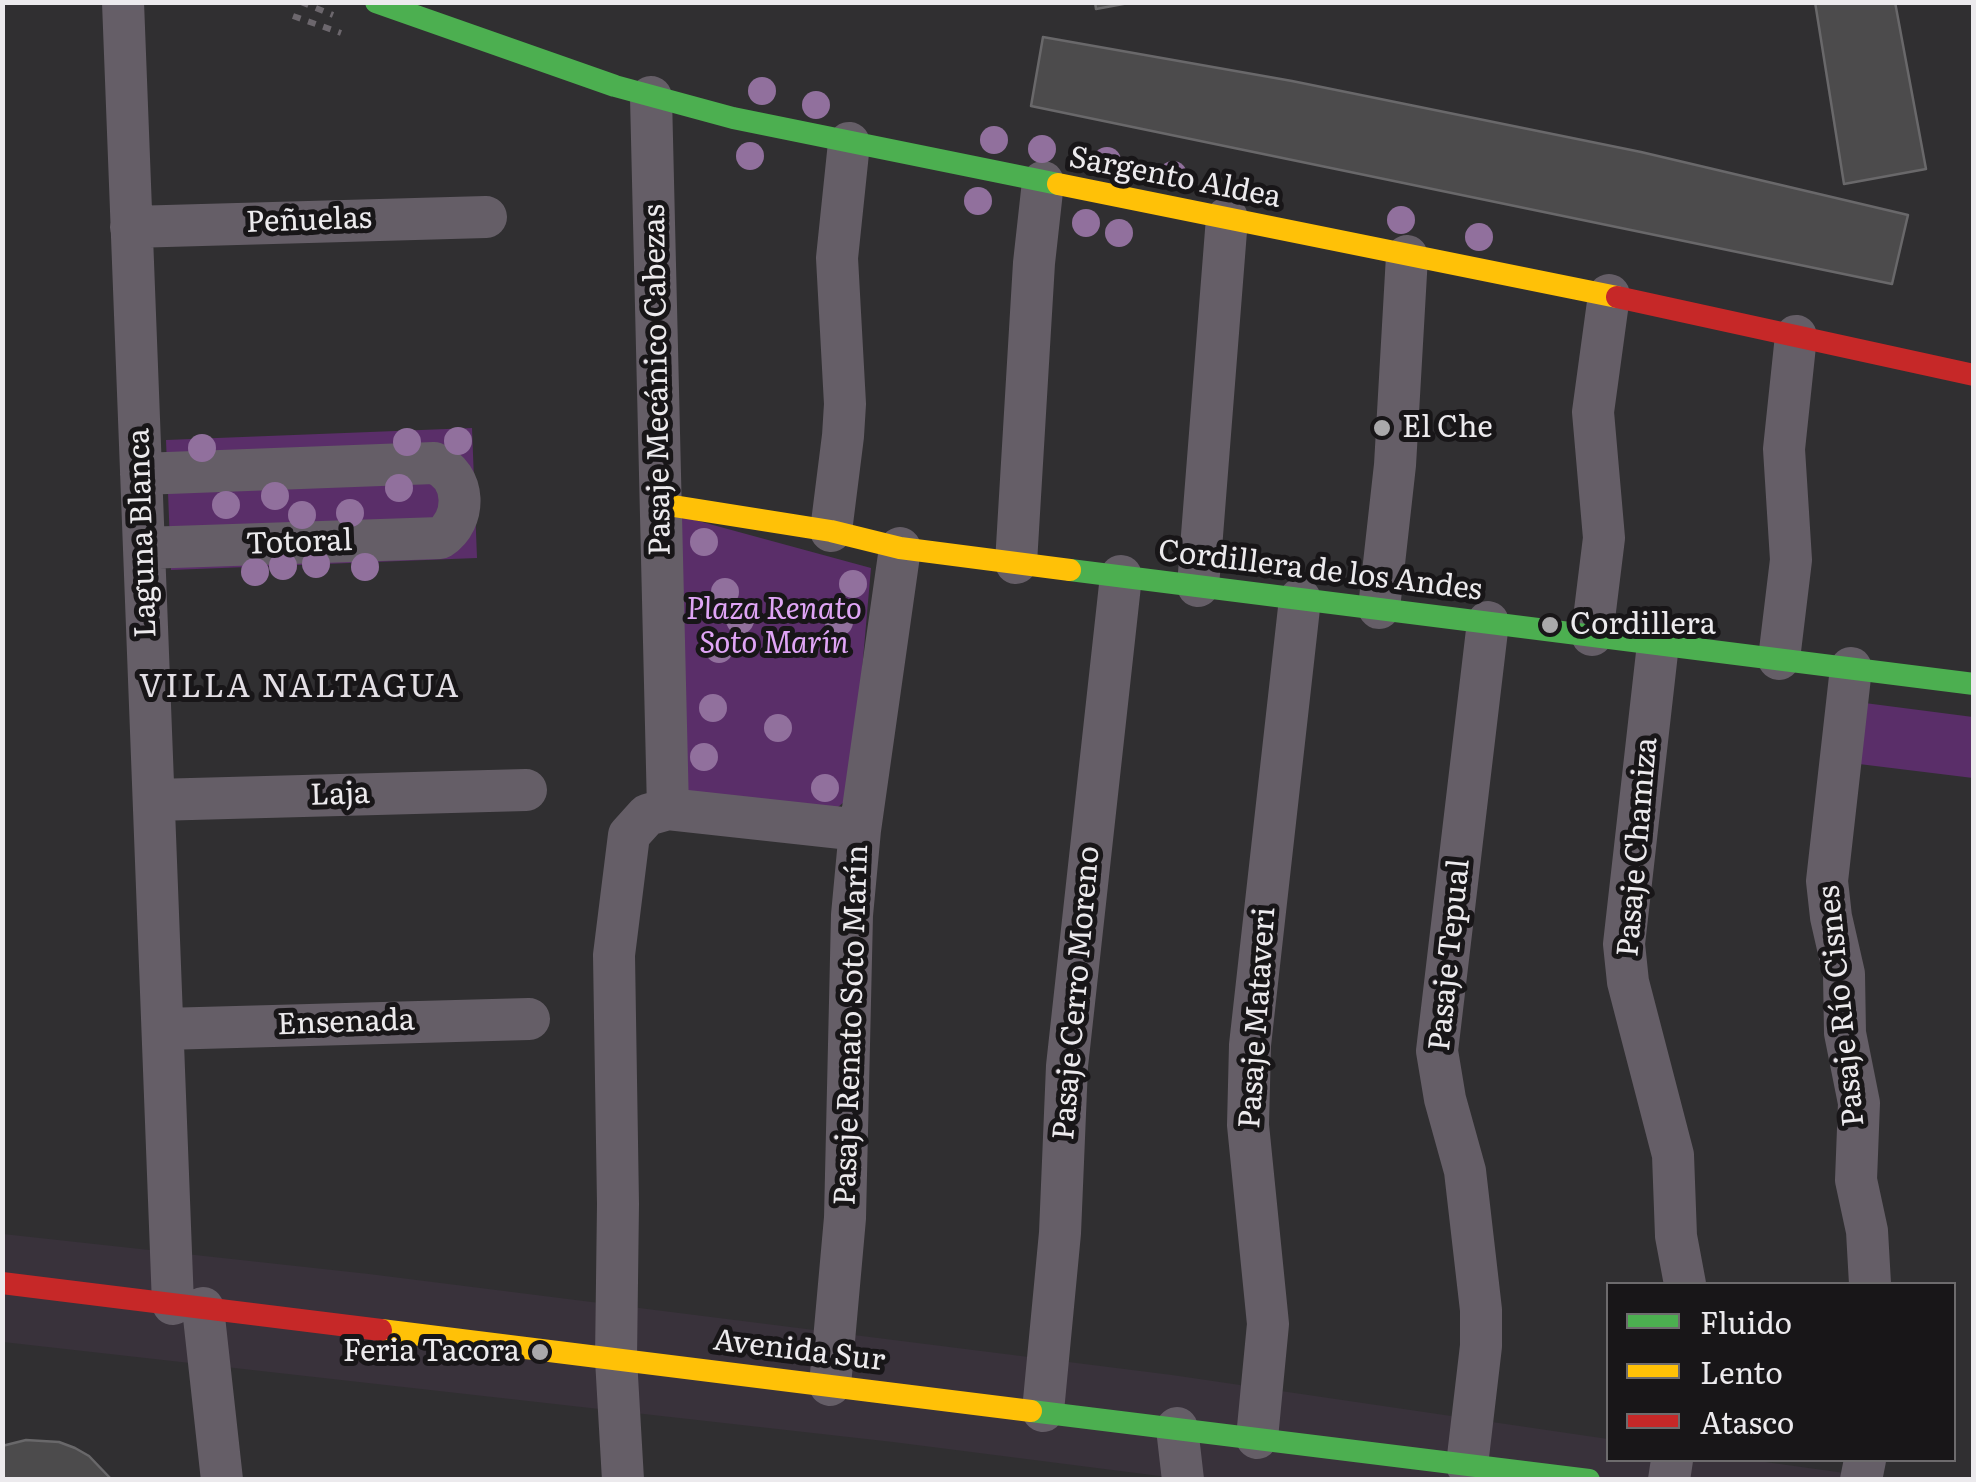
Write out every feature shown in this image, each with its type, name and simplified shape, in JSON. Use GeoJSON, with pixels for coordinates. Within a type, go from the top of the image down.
{"type":"FeatureCollection","features":[{"type":"Feature","properties":{"kind":"street","name":"Laguna Blanca"},"geometry":{"type":"LineString","coordinates":[[124,2],[163,1029],[188,1306],[222,1480]]}},
{"type":"Feature","properties":{"kind":"street","name":"Sargento Aldea"},"geometry":{"type":"LineString","coordinates":[[376,2],[651,98],[849,143],[1609,295],[1974,375]]}},
{"type":"Feature","properties":{"kind":"street","name":"Pasaje Mecánico Cabezas"},"geometry":{"type":"LineString","coordinates":[[651,98],[668,809]]}},
{"type":"Feature","properties":{"kind":"street"},"geometry":{"type":"LineString","coordinates":[[831,531],[844,420],[837,258],[849,143]]}},
{"type":"Feature","properties":{"kind":"street"},"geometry":{"type":"LineString","coordinates":[[1016,562],[1034,264],[1043,182]]}},
{"type":"Feature","properties":{"kind":"street","name":"Peñuelas"},"geometry":{"type":"LineString","coordinates":[[131,226],[486,217]]}},
{"type":"Feature","properties":{"kind":"street"},"geometry":{"type":"LineString","coordinates":[[1198,586],[1227,218]]}},
{"type":"Feature","properties":{"kind":"street"},"geometry":{"type":"LineString","coordinates":[[1379,608],[1395,465],[1408,256]]}},
{"type":"Feature","properties":{"kind":"street"},"geometry":{"type":"LineString","coordinates":[[1592,635],[1604,538],[1593,402],[1609,295]]}},
{"type":"Feature","properties":{"kind":"street"},"geometry":{"type":"LineString","coordinates":[[1778,659],[1791,560],[1784,449],[1796,336]]}},
{"type":"Feature","properties":{"kind":"street","name":"Totoral"},"geometry":{"type":"LineString","coordinates":[[141,474],[434,463],[449,472],[458,487],[458,522],[440,538],[144,548]]}},
{"type":"Feature","properties":{"kind":"street","name":"Cordillera de los Andes"},"geometry":{"type":"LineString","coordinates":[[661,504],[831,531],[900,548],[1974,684]]}},
{"type":"Feature","properties":{"kind":"street","name":"Pasaje Renato Soto Marín"},"geometry":{"type":"LineString","coordinates":[[830,1385],[845,1218],[849,965],[860,830],[900,548]]}},
{"type":"Feature","properties":{"kind":"street","name":"Pasaje Cerro Moreno"},"geometry":{"type":"LineString","coordinates":[[1042,1411],[1060,1234],[1067,1066],[1121,576]]}},
{"type":"Feature","properties":{"kind":"street","name":"Pasaje Mataveri"},"geometry":{"type":"LineString","coordinates":[[1257,1438],[1268,1324],[1248,1126],[1250,1045],[1300,598]]}},
{"type":"Feature","properties":{"kind":"street","name":"Pasaje Tepual"},"geometry":{"type":"LineString","coordinates":[[1466,1464],[1481,1346],[1481,1310],[1466,1171],[1445,1100],[1437,1051],[1488,622]]}},
{"type":"Feature","properties":{"kind":"street","name":"Pasaje Chamiza"},"geometry":{"type":"LineString","coordinates":[[1658,644],[1624,944],[1628,982],[1673,1155],[1676,1236],[1686,1282]]}},
{"type":"Feature","properties":{"kind":"street","name":"Pasaje Río Cisnes"},"geometry":{"type":"LineString","coordinates":[[1851,668],[1827,881],[1844,974],[1844,1033],[1857,1086],[1860,1121],[1856,1180],[1868,1231],[1870,1282]]}},
{"type":"Feature","properties":{"kind":"street","name":"Laja"},"geometry":{"type":"LineString","coordinates":[[154,800],[526,790]]}},
{"type":"Feature","properties":{"kind":"street"},"geometry":{"type":"LineString","coordinates":[[623,1480],[616,1359],[618,1204],[612,996],[629,835],[647,815],[668,809],[860,830]]}},
{"type":"Feature","properties":{"kind":"street","name":"Ensenada"},"geometry":{"type":"LineString","coordinates":[[163,1029],[529,1018]]}},
{"type":"Feature","properties":{"kind":"street","name":"Avenida Sur"},"geometry":{"type":"LineString","coordinates":[[2,1283],[1257,1438],[1363,1465],[1466,1464],[1589,1480]]}},
{"type":"Feature","properties":{"kind":"street"},"geometry":{"type":"LineString","coordinates":[[1177,1428],[1183,1480]]}},
{"type":"Feature","properties":{"kind":"shaded area","name":"Feria Tacora"},"geometry":{"type":"Polygon","coordinates":[[[3,1234],[369,1274],[1172,1375],[1606,1439],[1606,1462],[1765,1462],[1888,1479],[1183,1479],[893,1442],[3,1342],[3,1234]]]}},
{"type":"Feature","properties":{"kind":"green space"},"geometry":{"type":"Polygon","coordinates":[[[472,428],[477,558],[171,570],[166,440],[472,428]]]}},
{"type":"Feature","properties":{"kind":"green space","name":"Plaza Renato Soto Marín"},"geometry":{"type":"Polygon","coordinates":[[[680,516],[871,568],[851,796],[824,819],[682,793],[680,516]]]}},
{"type":"Feature","properties":{"kind":"green space"},"geometry":{"type":"Polygon","coordinates":[[[1857,702],[1973,717],[1973,778],[1859,764],[1857,702]]]}},
{"type":"Feature","properties":{"kind":"building"},"geometry":{"type":"Polygon","coordinates":[[[1095,2],[1134,2],[1096,9],[1095,2]]]}},
{"type":"Feature","properties":{"kind":"building"},"geometry":{"type":"Polygon","coordinates":[[[1815,2],[1895,2],[1926,169],[1844,184],[1815,2]]]}},
{"type":"Feature","properties":{"kind":"building"},"geometry":{"type":"Polygon","coordinates":[[[1043,37],[1292,81],[1641,152],[1908,215],[1892,284],[1031,106],[1043,37]]]}},
{"type":"Feature","properties":{"kind":"building"},"geometry":{"type":"Polygon","coordinates":[[[26,1440],[59,1442],[75,1448],[89,1456],[112,1480],[2,1480],[2,1446],[26,1440]]]}},
{"type":"Feature","properties":{"kind":"traffic: fast"},"geometry":{"type":"LineString","coordinates":[[376,2],[615,86],[733,118],[1058,184]]}},
{"type":"Feature","properties":{"kind":"traffic: fast"},"geometry":{"type":"LineString","coordinates":[[1070,570],[1974,684]]}},
{"type":"Feature","properties":{"kind":"traffic: fast"},"geometry":{"type":"LineString","coordinates":[[1031,1411],[1589,1480]]}},
{"type":"Feature","properties":{"kind":"traffic: slow"},"geometry":{"type":"LineString","coordinates":[[1058,184],[1617,297]]}},
{"type":"Feature","properties":{"kind":"traffic: slow"},"geometry":{"type":"LineString","coordinates":[[661,504],[831,531],[900,548],[1070,570]]}},
{"type":"Feature","properties":{"kind":"traffic: slow"},"geometry":{"type":"LineString","coordinates":[[381,1330],[1031,1411]]}},
{"type":"Feature","properties":{"kind":"traffic: jam"},"geometry":{"type":"LineString","coordinates":[[1617,297],[1974,375]]}},
{"type":"Feature","properties":{"kind":"traffic: jam"},"geometry":{"type":"LineString","coordinates":[[2,1283],[381,1330]]}},
{"type":"Feature","properties":{"kind":"place","name":"El Che"},"geometry":{"type":"Point","coordinates":[1382,428]}},
{"type":"Feature","properties":{"kind":"place","name":"Cordillera"},"geometry":{"type":"Point","coordinates":[1550,625]}},
{"type":"Feature","properties":{"kind":"place","name":"Feria Tacora"},"geometry":{"type":"Point","coordinates":[540,1352]}},
{"type":"Feature","properties":{"kind":"district","name":"VILLA NALTAGUA"},"geometry":{"type":"Point","coordinates":[300,688]}}]}
